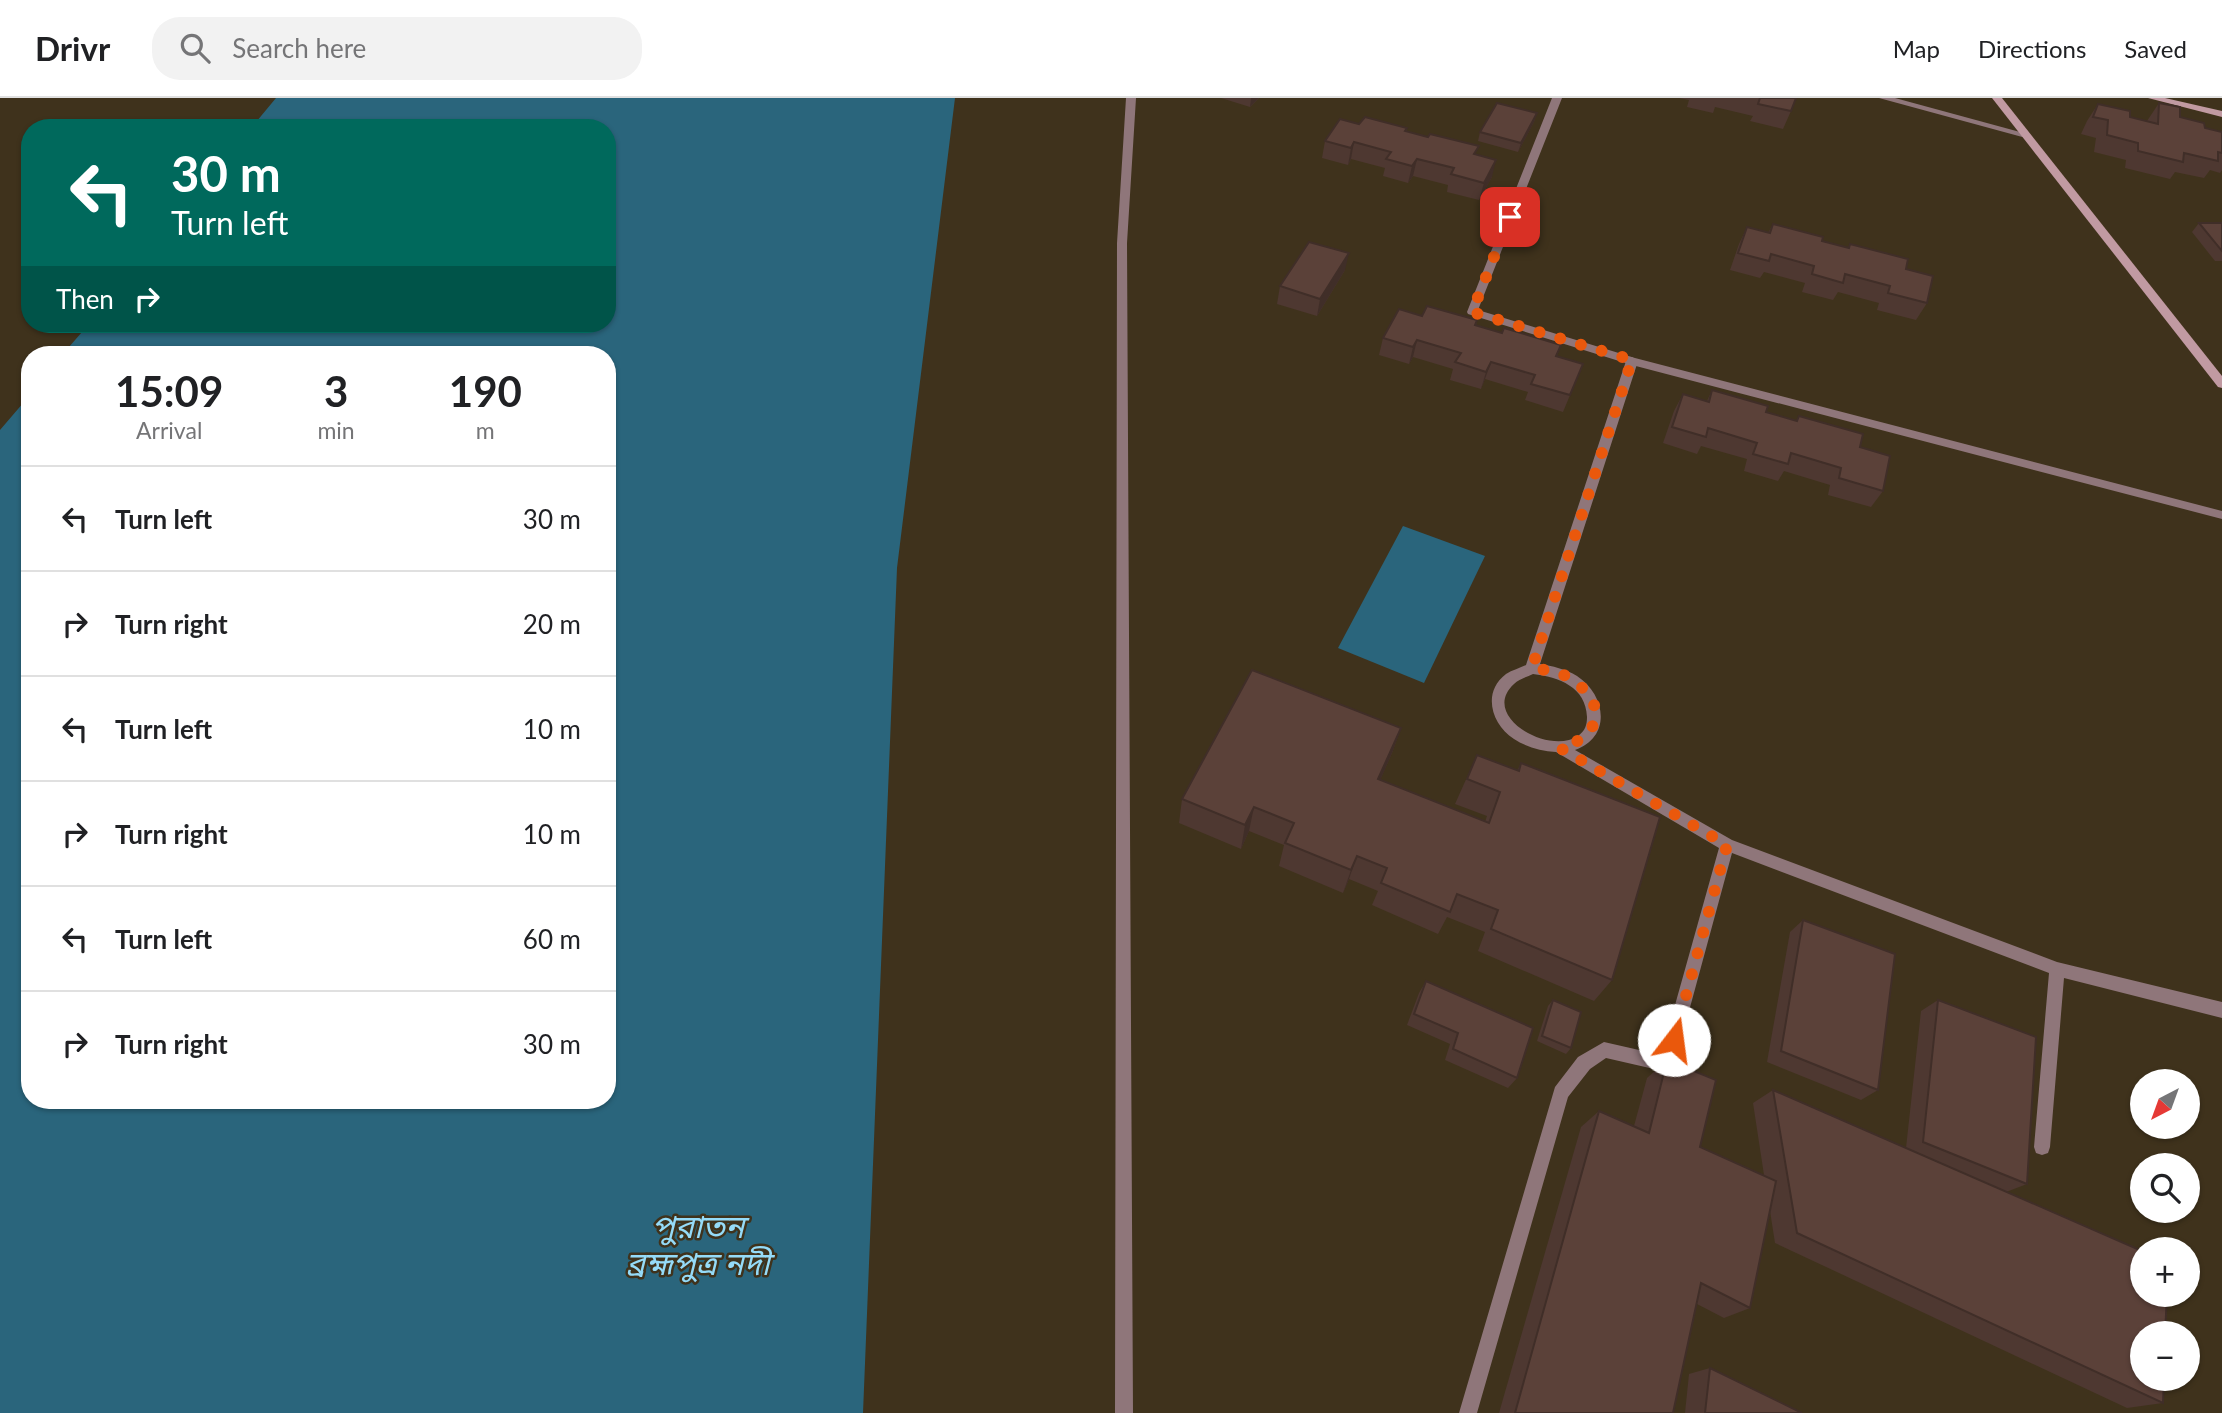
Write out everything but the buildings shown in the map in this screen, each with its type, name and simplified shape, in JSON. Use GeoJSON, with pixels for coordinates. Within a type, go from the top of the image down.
{"type":"FeatureCollection","features":[{"type":"Feature","properties":{"kind":"main road"},"geometry":{"type":"LineString","coordinates":[[1997,98],[2222,384]]}},
{"type":"Feature","properties":{"kind":"main road"},"geometry":{"type":"LineString","coordinates":[[2153,98],[2222,114]]}},
{"type":"Feature","properties":{"kind":"street"},"geometry":{"type":"LineString","coordinates":[[1124,1413],[1122,243],[1131,98]]}},
{"type":"Feature","properties":{"kind":"street"},"geometry":{"type":"LineString","coordinates":[[1557,98],[1472,312],[1632,360],[2222,515]]}},
{"type":"Feature","properties":{"kind":"street"},"geometry":{"type":"LineString","coordinates":[[1884,98],[2026,135]]}},
{"type":"Feature","properties":{"kind":"street"},"geometry":{"type":"LineString","coordinates":[[1532,668],[1632,360]]}},
{"type":"Feature","properties":{"kind":"street"},"geometry":{"type":"LineString","coordinates":[[1532,668],[1555,672],[1574,681],[1589,696],[1596,713],[1592,730],[1580,743],[1560,748],[1538,746],[1517,735],[1502,720],[1496,702],[1501,686],[1513,674],[1532,668]]}},
{"type":"Feature","properties":{"kind":"street"},"geometry":{"type":"LineString","coordinates":[[1560,748],[1727,845],[2057,969],[2222,1010]]}},
{"type":"Feature","properties":{"kind":"street"},"geometry":{"type":"LineString","coordinates":[[1468,1413],[1561,1093],[1584,1063],[1604,1050],[1667,1064],[1727,845]]}},
{"type":"Feature","properties":{"kind":"street"},"geometry":{"type":"LineString","coordinates":[[2042,1147],[2057,969]]}},
{"type":"Feature","properties":{"kind":"water","name":"পুরাতন ব্রহ্মপুত্র নদী"},"geometry":{"type":"Polygon","coordinates":[[[276,98],[955,98],[897,568],[863,1413],[0,1413],[0,430],[21,406],[21,1109],[616,1109],[616,346],[70,346],[81,333],[616,333],[616,119],[258,119],[276,98]]]}},
{"type":"Feature","properties":{"kind":"water"},"geometry":{"type":"Polygon","coordinates":[[[1403,526],[1485,556],[1424,683],[1338,648],[1403,526]]]}},
{"type":"Feature","properties":{"kind":"route"},"geometry":{"type":"LineString","coordinates":[[1510,217],[1472,312],[1632,360],[1532,668],[1555,672],[1574,681],[1589,696],[1596,713],[1592,730],[1580,743],[1560,748],[1727,845],[1674,1040]]}}]}
